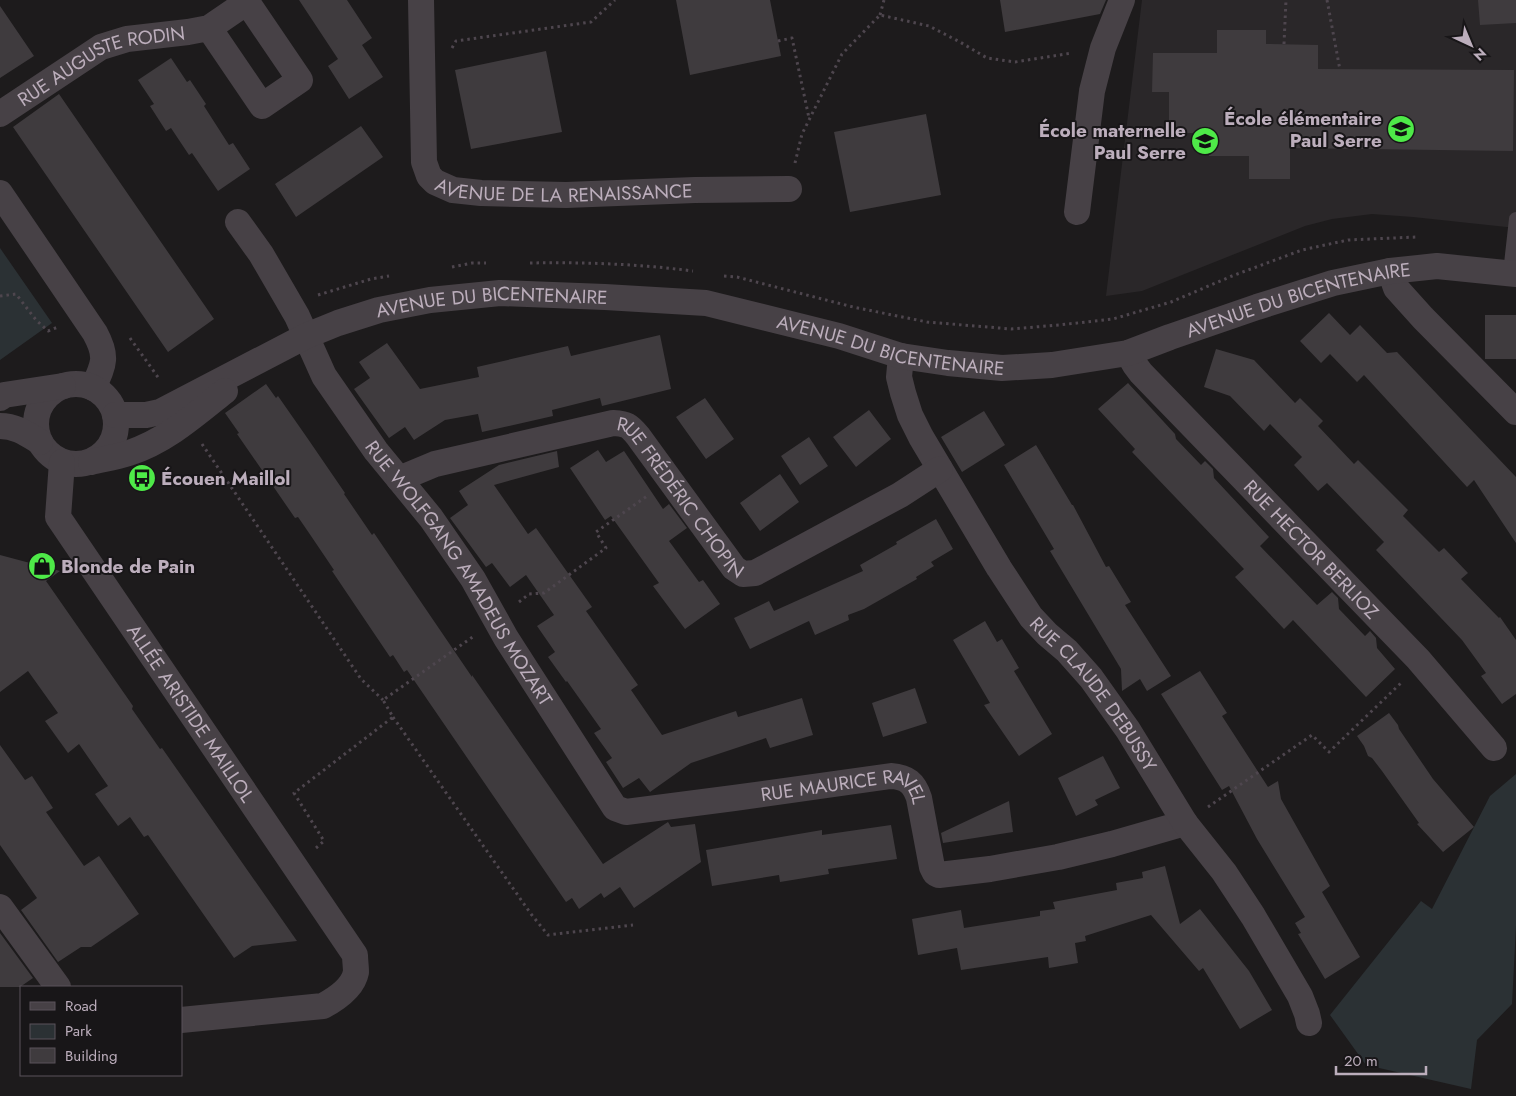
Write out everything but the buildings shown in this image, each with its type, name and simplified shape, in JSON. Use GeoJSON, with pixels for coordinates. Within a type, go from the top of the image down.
{"type":"FeatureCollection","features":[{"type":"Feature","properties":{"kind":"street","name":"AVENUE DE LA RENAISSANCE"},"geometry":{"type":"LineString","coordinates":[[421,0],[424,162],[429,176],[436,182],[453,190],[481,193],[566,195],[695,190],[789,190]]}},
{"type":"Feature","properties":{"kind":"street"},"geometry":{"type":"LineString","coordinates":[[1078,212],[1092,91],[1102,48],[1122,0]]}},
{"type":"Feature","properties":{"kind":"street","name":"RUE AUGUSTE RODIN"},"geometry":{"type":"LineString","coordinates":[[0,114],[101,47],[126,39],[209,28]]}},
{"type":"Feature","properties":{"kind":"street"},"geometry":{"type":"LineString","coordinates":[[0,193],[96,333],[102,346],[104,358],[102,368],[81,386],[54,391],[45,400],[37,416],[36,429],[40,442]]}},
{"type":"Feature","properties":{"kind":"street","name":"RUE WOLFGANG AMADEUS MOZART"},"geometry":{"type":"LineString","coordinates":[[238,222],[261,254],[292,307],[324,376],[376,451],[432,518],[473,579],[511,646],[615,808]]}},
{"type":"Feature","properties":{"kind":"street","name":"AVENUE DU BICENTENAIRE"},"geometry":{"type":"LineString","coordinates":[[115,415],[146,416],[160,412],[306,336],[338,323],[379,310],[430,300],[500,293],[706,303],[839,336],[901,356],[1002,368],[1052,365],[1128,353],[1170,336],[1285,298],[1333,283],[1390,271],[1437,266],[1513,273]]}},
{"type":"Feature","properties":{"kind":"street"},"geometry":{"type":"LineString","coordinates":[[1390,271],[1396,288],[1516,412]]}},
{"type":"Feature","properties":{"kind":"street","name":"RUE HECTOR BERLIOZ"},"geometry":{"type":"LineString","coordinates":[[1128,353],[1141,373],[1422,664],[1494,748]]}},
{"type":"Feature","properties":{"kind":"street","name":"RUE CLAUDE DEBUSSY"},"geometry":{"type":"LineString","coordinates":[[901,356],[899,377],[910,415],[999,568],[1031,617],[1067,651],[1091,678],[1128,730],[1185,823],[1224,872],[1253,916],[1300,996],[1309,1023]]}},
{"type":"Feature","properties":{"kind":"street","name":"AVENUE DU BICENTENAIRE"},"geometry":{"type":"LineString","coordinates":[[89,462],[130,452],[157,440],[187,422],[266,358]]}},
{"type":"Feature","properties":{"kind":"street"},"geometry":{"type":"LineString","coordinates":[[0,398],[4,395],[81,386],[102,394],[109,402],[115,415],[116,428],[113,440],[107,450],[98,458],[89,462],[74,464],[62,462],[52,456],[40,442],[21,430],[9,426],[0,426]]}},
{"type":"Feature","properties":{"kind":"street","name":"RUE FRÉDÉRIC CHOPIN"},"geometry":{"type":"LineString","coordinates":[[400,479],[435,464],[613,423],[622,423],[629,426],[638,436],[734,568],[743,574],[755,573],[900,495],[940,469]]}},
{"type":"Feature","properties":{"kind":"street","name":"ALLÉE ARISTIDE MAILLOL"},"geometry":{"type":"LineString","coordinates":[[62,462],[58,517],[355,955],[356,973],[348,987],[335,1000],[323,1006],[182,1020]]}},
{"type":"Feature","properties":{"kind":"street","name":"RUE MAURICE RAVEL"},"geometry":{"type":"LineString","coordinates":[[615,808],[626,812],[891,776],[902,777],[916,790],[932,866],[935,873],[939,875],[990,869],[1058,857],[1185,823]]}},
{"type":"Feature","properties":{"kind":"street"},"geometry":{"type":"LineString","coordinates":[[0,907],[57,986]]}},
{"type":"Feature","properties":{"kind":"lane"},"geometry":{"type":"LineString","coordinates":[[1513,273],[1516,219]]}},
{"type":"Feature","properties":{"kind":"path"},"geometry":{"type":"LineString","coordinates":[[422,53],[452,48],[456,41],[591,22],[615,0]]}},
{"type":"Feature","properties":{"kind":"path"},"geometry":{"type":"LineString","coordinates":[[789,190],[802,134],[809,118],[842,54],[880,15],[884,0]]}},
{"type":"Feature","properties":{"kind":"path"},"geometry":{"type":"LineString","coordinates":[[1284,44],[1286,0]]}},
{"type":"Feature","properties":{"kind":"path"},"geometry":{"type":"LineString","coordinates":[[1328,0],[1340,70]]}},
{"type":"Feature","properties":{"kind":"path"},"geometry":{"type":"LineString","coordinates":[[880,15],[929,26],[987,58],[1005,61],[1015,62],[1102,48]]}},
{"type":"Feature","properties":{"kind":"path"},"geometry":{"type":"LineString","coordinates":[[778,41],[792,38],[809,118]]}},
{"type":"Feature","properties":{"kind":"path"},"geometry":{"type":"LineString","coordinates":[[718,275],[737,277],[853,307],[927,322],[1011,328],[1059,325],[1113,318],[1171,302],[1232,276],[1302,250],[1348,240],[1419,237]]}},
{"type":"Feature","properties":{"kind":"path"},"geometry":{"type":"LineString","coordinates":[[445,268],[492,263]]}},
{"type":"Feature","properties":{"kind":"path"},"geometry":{"type":"LineString","coordinates":[[522,263],[645,266],[700,272]]}},
{"type":"Feature","properties":{"kind":"path"},"geometry":{"type":"LineString","coordinates":[[292,307],[314,296],[371,279],[390,276]]}},
{"type":"Feature","properties":{"kind":"path"},"geometry":{"type":"LineString","coordinates":[[0,296],[16,294],[36,320],[48,331],[56,328],[81,311]]}},
{"type":"Feature","properties":{"kind":"path"},"geometry":{"type":"LineString","coordinates":[[187,422],[361,679],[383,700],[531,914],[548,935],[633,926]]}},
{"type":"Feature","properties":{"kind":"path"},"geometry":{"type":"LineString","coordinates":[[383,700],[530,594],[544,593],[606,548],[596,532],[670,479]]}},
{"type":"Feature","properties":{"kind":"path"},"geometry":{"type":"LineString","coordinates":[[1185,823],[1312,734],[1329,752],[1422,664]]}},
{"type":"Feature","properties":{"kind":"path"},"geometry":{"type":"LineString","coordinates":[[294,866],[324,841],[294,793],[393,717]]}},
{"type":"Feature","properties":{"kind":"shaded area"},"geometry":{"type":"Polygon","coordinates":[[[1142,0],[1516,0],[1516,228],[1372,214],[1332,219],[1305,226],[1142,291],[1106,296],[1142,0]]]}},
{"type":"Feature","properties":{"kind":"green space"},"geometry":{"type":"Polygon","coordinates":[[[0,248],[52,323],[0,360],[0,248]]]}},
{"type":"Feature","properties":{"kind":"green space"},"geometry":{"type":"Polygon","coordinates":[[[1516,774],[1516,926],[1512,1004],[1477,1040],[1471,1089],[1366,1065],[1330,1015],[1421,901],[1432,909],[1490,796],[1516,774]]]}},
{"type":"Feature","properties":{"kind":"place","name":"École élémentaire Paul Serre"},"geometry":{"type":"Point","coordinates":[1401,129]}},
{"type":"Feature","properties":{"kind":"place","name":"École maternelle Paul Serre"},"geometry":{"type":"Point","coordinates":[1205,141]}},
{"type":"Feature","properties":{"kind":"place","name":"Écouen Maillol"},"geometry":{"type":"Point","coordinates":[142,478]}},
{"type":"Feature","properties":{"kind":"place","name":"Blonde de Pain"},"geometry":{"type":"Point","coordinates":[42,566]}}]}
